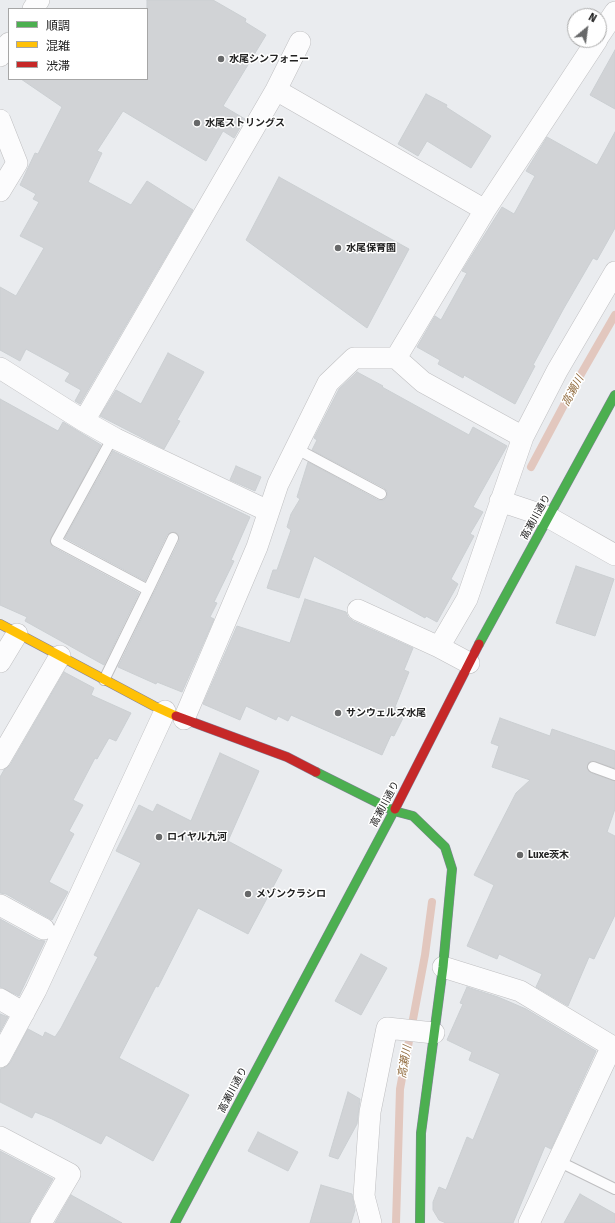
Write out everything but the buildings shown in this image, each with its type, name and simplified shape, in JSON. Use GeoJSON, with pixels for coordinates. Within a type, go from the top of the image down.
{"type":"FeatureCollection","features":[{"type":"Feature","properties":{"kind":"street"},"geometry":{"type":"LineString","coordinates":[[607,24],[615,12]]}},
{"type":"Feature","properties":{"kind":"street"},"geometry":{"type":"LineString","coordinates":[[84,421],[276,90],[300,42]]}},
{"type":"Feature","properties":{"kind":"street"},"geometry":{"type":"LineString","coordinates":[[0,56],[8,44]]}},
{"type":"Feature","properties":{"kind":"street"},"geometry":{"type":"LineString","coordinates":[[396,358],[485,210],[591,48]]}},
{"type":"Feature","properties":{"kind":"street"},"geometry":{"type":"LineString","coordinates":[[276,90],[485,210]]}},
{"type":"Feature","properties":{"kind":"street"},"geometry":{"type":"LineString","coordinates":[[0,120],[17,163],[0,191]]}},
{"type":"Feature","properties":{"kind":"street"},"geometry":{"type":"LineString","coordinates":[[439,647],[467,599],[523,437],[557,371],[615,272]]}},
{"type":"Feature","properties":{"kind":"street"},"geometry":{"type":"LineString","coordinates":[[184,719],[257,547],[278,484],[328,383],[354,358],[396,358],[423,382],[523,437]]}},
{"type":"Feature","properties":{"kind":"street"},"geometry":{"type":"LineString","coordinates":[[0,368],[84,421],[113,437],[268,511]]}},
{"type":"Feature","properties":{"kind":"street","name":"高瀬川通り"},"geometry":{"type":"LineString","coordinates":[[175,1223],[394,811],[542,516],[615,395]]}},
{"type":"Feature","properties":{"kind":"street"},"geometry":{"type":"LineString","coordinates":[[500,501],[542,516],[615,555]]}},
{"type":"Feature","properties":{"kind":"street"},"geometry":{"type":"LineString","coordinates":[[358,610],[439,647],[469,663]]}},
{"type":"Feature","properties":{"kind":"street"},"geometry":{"type":"LineString","coordinates":[[0,662],[9,629],[165,711],[287,758],[394,811],[413,816],[428,828],[445,847],[452,869],[443,967],[421,1133],[420,1223]]}},
{"type":"Feature","properties":{"kind":"street"},"geometry":{"type":"LineString","coordinates":[[0,759],[60,656]]}},
{"type":"Feature","properties":{"kind":"street"},"geometry":{"type":"LineString","coordinates":[[0,1057],[36,990],[165,711]]}},
{"type":"Feature","properties":{"kind":"street"},"geometry":{"type":"LineString","coordinates":[[0,905],[44,929]]}},
{"type":"Feature","properties":{"kind":"street"},"geometry":{"type":"LineString","coordinates":[[443,967],[520,991],[613,1047],[529,1223]]}},
{"type":"Feature","properties":{"kind":"street"},"geometry":{"type":"LineString","coordinates":[[0,999],[24,1013]]}},
{"type":"Feature","properties":{"kind":"street"},"geometry":{"type":"LineString","coordinates":[[370,1223],[364,1196],[370,1112],[387,1028],[434,1034]]}},
{"type":"Feature","properties":{"kind":"street"},"geometry":{"type":"LineString","coordinates":[[0,1137],[70,1174],[41,1223]]}},
{"type":"Feature","properties":{"kind":"lane"},"geometry":{"type":"LineString","coordinates":[[113,437],[56,541],[148,590]]}},
{"type":"Feature","properties":{"kind":"lane"},"geometry":{"type":"LineString","coordinates":[[295,448],[381,494]]}},
{"type":"Feature","properties":{"kind":"lane"},"geometry":{"type":"LineString","coordinates":[[104,680],[173,538]]}},
{"type":"Feature","properties":{"kind":"lane"},"geometry":{"type":"LineString","coordinates":[[593,767],[615,775]]}},
{"type":"Feature","properties":{"kind":"lane"},"geometry":{"type":"LineString","coordinates":[[558,1161],[615,1189]]}},
{"type":"Feature","properties":{"kind":"waterway","name":"高瀬川"},"geometry":{"type":"LineString","coordinates":[[531,467],[573,388],[615,315]]}},
{"type":"Feature","properties":{"kind":"waterway","name":"高瀬川"},"geometry":{"type":"LineString","coordinates":[[396,1223],[400,1089],[425,955],[432,902]]}},
{"type":"Feature","properties":{"kind":"traffic: fast"},"geometry":{"type":"LineString","coordinates":[[479,644],[615,395]]}},
{"type":"Feature","properties":{"kind":"traffic: fast"},"geometry":{"type":"LineString","coordinates":[[316,772],[394,811],[413,816],[445,847],[452,869],[443,967],[421,1133],[420,1223]]}},
{"type":"Feature","properties":{"kind":"traffic: fast"},"geometry":{"type":"LineString","coordinates":[[175,1223],[395,809]]}},
{"type":"Feature","properties":{"kind":"traffic: slow"},"geometry":{"type":"LineString","coordinates":[[0,624],[154,706],[176,716]]}},
{"type":"Feature","properties":{"kind":"traffic: jam"},"geometry":{"type":"LineString","coordinates":[[395,809],[479,644]]}},
{"type":"Feature","properties":{"kind":"traffic: jam"},"geometry":{"type":"LineString","coordinates":[[176,716],[287,757],[316,772]]}},
{"type":"Feature","properties":{"kind":"place","name":"水尾シンフォニー"},"geometry":{"type":"Point","coordinates":[221,59]}},
{"type":"Feature","properties":{"kind":"place","name":"水尾ストリングス"},"geometry":{"type":"Point","coordinates":[197,123]}},
{"type":"Feature","properties":{"kind":"place","name":"水尾保育園"},"geometry":{"type":"Point","coordinates":[338,248]}},
{"type":"Feature","properties":{"kind":"place","name":"サンウェルズ水尾"},"geometry":{"type":"Point","coordinates":[338,713]}},
{"type":"Feature","properties":{"kind":"place","name":"ロイヤル九河"},"geometry":{"type":"Point","coordinates":[159,837]}},
{"type":"Feature","properties":{"kind":"place","name":"Luxe茨木"},"geometry":{"type":"Point","coordinates":[520,855]}},
{"type":"Feature","properties":{"kind":"place","name":"メゾンクラシロ"},"geometry":{"type":"Point","coordinates":[248,894]}}]}
